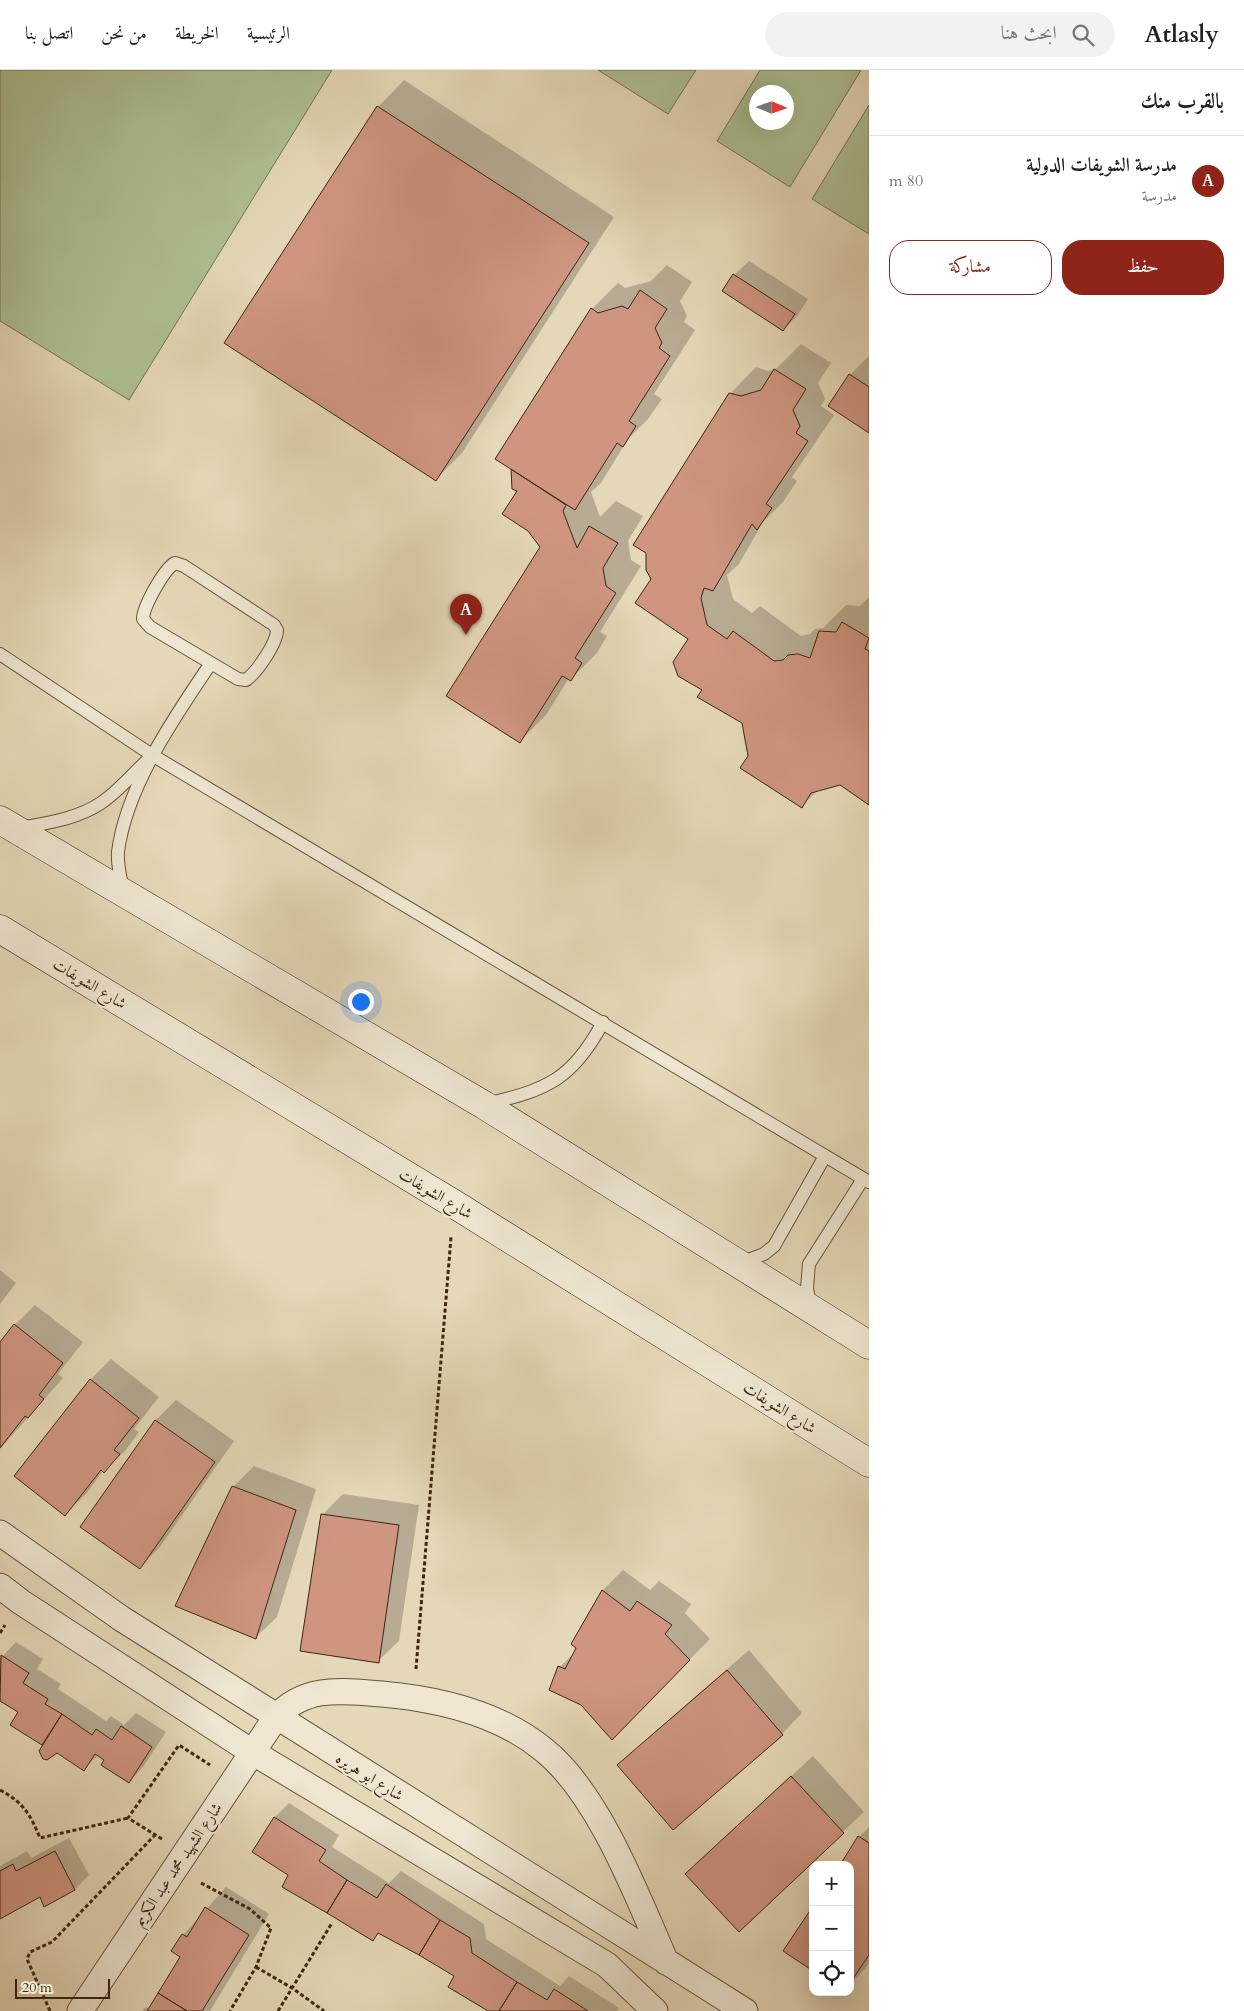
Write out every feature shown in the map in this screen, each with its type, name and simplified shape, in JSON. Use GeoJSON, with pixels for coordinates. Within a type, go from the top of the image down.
{"type":"FeatureCollection","features":[{"type":"Feature","properties":{"kind":"main road"},"geometry":{"type":"LineString","coordinates":[[7,825],[484,1105],[869,1344]]}},
{"type":"Feature","properties":{"kind":"main road","name":"شارع الشويفات"},"geometry":{"type":"LineString","coordinates":[[0,929],[454,1204],[869,1463]]}},
{"type":"Feature","properties":{"kind":"street","name":"شارع ابو هريره"},"geometry":{"type":"LineString","coordinates":[[0,1533],[122,1619],[745,2011]]}},
{"type":"Feature","properties":{"kind":"street"},"geometry":{"type":"LineString","coordinates":[[0,1586],[252,1752],[607,1965],[654,2011]]}},
{"type":"Feature","properties":{"kind":"street","name":"شارع الشهيد محمد عبد الكريم"},"geometry":{"type":"LineString","coordinates":[[80,2011],[276,1717],[287,1706],[305,1696],[328,1692],[357,1692],[414,1697],[468,1710],[512,1728],[545,1751],[571,1778],[596,1815],[626,1871],[666,1962]]}},
{"type":"Feature","properties":{"kind":"lane"},"geometry":{"type":"LineString","coordinates":[[175,563],[184,566],[262,616],[274,625],[277,630],[277,636],[265,657],[255,673],[246,680],[238,679],[211,663],[150,626],[143,619],[146,605],[167,570],[175,563]]}},
{"type":"Feature","properties":{"kind":"lane"},"geometry":{"type":"LineString","coordinates":[[0,654],[152,755],[866,1180],[809,1264],[807,1288],[810,1308]]}},
{"type":"Feature","properties":{"kind":"lane"},"geometry":{"type":"LineString","coordinates":[[123,892],[118,868],[120,846],[127,816],[152,755],[211,663]]}},
{"type":"Feature","properties":{"kind":"lane"},"geometry":{"type":"LineString","coordinates":[[7,825],[52,822],[87,811],[111,794],[152,755]]}},
{"type":"Feature","properties":{"kind":"lane"},"geometry":{"type":"LineString","coordinates":[[484,1105],[528,1094],[546,1086],[563,1075],[578,1062],[590,1046],[603,1022]]}},
{"type":"Feature","properties":{"kind":"lane"},"geometry":{"type":"LineString","coordinates":[[738,1263],[764,1254],[774,1246],[825,1156]]}},
{"type":"Feature","properties":{"kind":"path"},"geometry":{"type":"LineString","coordinates":[[414,1697],[454,1204]]}},
{"type":"Feature","properties":{"kind":"path"},"geometry":{"type":"LineString","coordinates":[[0,1790],[14,1797],[31,1816],[40,1838],[128,1818],[179,1745],[233,1780]]}},
{"type":"Feature","properties":{"kind":"path"},"geometry":{"type":"LineString","coordinates":[[128,1818],[155,1835],[180,1860],[250,1909],[271,1928],[256,1967],[230,2011]]}},
{"type":"Feature","properties":{"kind":"path"},"geometry":{"type":"LineString","coordinates":[[50,2011],[27,1959],[30,1952],[52,1942],[155,1835]]}},
{"type":"Feature","properties":{"kind":"path"},"geometry":{"type":"LineString","coordinates":[[278,2011],[332,1923]]}},
{"type":"Feature","properties":{"kind":"path"},"geometry":{"type":"LineString","coordinates":[[256,1967],[292,1988],[324,2011]]}},
{"type":"Feature","properties":{"kind":"green space"},"geometry":{"type":"Polygon","coordinates":[[[0,70],[332,70],[129,400],[0,321],[0,70]]]}},
{"type":"Feature","properties":{"kind":"green space"},"geometry":{"type":"Polygon","coordinates":[[[598,70],[696,70],[668,114],[598,70]]]}},
{"type":"Feature","properties":{"kind":"green space"},"geometry":{"type":"Polygon","coordinates":[[[760,70],[861,70],[790,187],[717,141],[749,88],[749,130],[794,130],[794,85],[751,85],[760,70]]]}},
{"type":"Feature","properties":{"kind":"green space"},"geometry":{"type":"Polygon","coordinates":[[[869,105],[869,234],[812,199],[869,105]]]}},
{"type":"Feature","properties":{"kind":"building"},"geometry":{"type":"Polygon","coordinates":[[[377,106],[589,243],[436,481],[224,343],[377,106]]]}},
{"type":"Feature","properties":{"kind":"building"},"geometry":{"type":"Polygon","coordinates":[[[733,274],[795,314],[783,331],[722,291],[733,274]]]}},
{"type":"Feature","properties":{"kind":"building"},"geometry":{"type":"Polygon","coordinates":[[[640,290],[667,309],[655,328],[662,343],[659,348],[670,356],[629,421],[636,426],[623,447],[617,443],[575,510],[495,459],[591,308],[598,313],[622,306],[628,309],[640,290]]]}},
{"type":"Feature","properties":{"kind":"building"},"geometry":{"type":"Polygon","coordinates":[[[774,369],[806,389],[793,410],[800,426],[796,433],[808,441],[766,504],[772,508],[757,530],[752,524],[713,591],[704,588],[701,598],[707,625],[727,639],[733,631],[774,661],[783,660],[788,655],[798,654],[810,658],[819,631],[836,632],[842,622],[869,638],[865,649],[869,651],[869,805],[840,785],[811,793],[802,808],[740,768],[748,756],[742,723],[697,697],[702,690],[678,676],[673,662],[688,639],[635,603],[651,579],[646,570],[646,553],[633,545],[729,393],[741,396],[761,390],[774,369]]]}},
{"type":"Feature","properties":{"kind":"building"},"geometry":{"type":"Polygon","coordinates":[[[849,374],[869,387],[869,433],[828,406],[849,374]]]}},
{"type":"Feature","properties":{"kind":"building"},"geometry":{"type":"Polygon","coordinates":[[[511,469],[566,505],[563,511],[577,548],[589,526],[618,543],[603,568],[606,586],[616,593],[575,658],[582,663],[571,681],[562,676],[520,743],[446,696],[540,547],[528,531],[502,514],[517,491],[512,489],[511,469]]]}},
{"type":"Feature","properties":{"kind":"building"},"geometry":{"type":"Polygon","coordinates":[[[14,1324],[63,1363],[39,1395],[44,1399],[28,1418],[25,1416],[0,1448],[0,1342],[14,1324]]]}},
{"type":"Feature","properties":{"kind":"building"},"geometry":{"type":"Polygon","coordinates":[[[90,1379],[139,1418],[114,1450],[120,1454],[104,1473],[101,1470],[65,1516],[14,1476],[90,1379]]]}},
{"type":"Feature","properties":{"kind":"building"},"geometry":{"type":"Polygon","coordinates":[[[155,1420],[215,1462],[140,1569],[80,1527],[155,1420]]]}},
{"type":"Feature","properties":{"kind":"building"},"geometry":{"type":"Polygon","coordinates":[[[232,1486],[296,1510],[256,1639],[175,1606],[232,1486]]]}},
{"type":"Feature","properties":{"kind":"building"},"geometry":{"type":"Polygon","coordinates":[[[321,1514],[399,1525],[379,1663],[300,1651],[321,1514]]]}},
{"type":"Feature","properties":{"kind":"building"},"geometry":{"type":"Polygon","coordinates":[[[602,1590],[630,1611],[637,1601],[672,1625],[665,1634],[690,1660],[612,1740],[581,1705],[549,1690],[558,1666],[565,1669],[576,1648],[571,1644],[602,1590]]]}},
{"type":"Feature","properties":{"kind":"building"},"geometry":{"type":"Polygon","coordinates":[[[1,1655],[29,1673],[23,1683],[48,1699],[45,1704],[62,1714],[42,1745],[10,1725],[18,1712],[0,1701],[1,1655]]]}},
{"type":"Feature","properties":{"kind":"building"},"geometry":{"type":"Polygon","coordinates":[[[727,1670],[783,1735],[673,1830],[617,1765],[727,1670]]]}},
{"type":"Feature","properties":{"kind":"building"},"geometry":{"type":"Polygon","coordinates":[[[62,1714],[92,1735],[96,1729],[112,1740],[121,1726],[152,1747],[129,1783],[101,1765],[104,1760],[95,1754],[84,1771],[57,1753],[47,1760],[43,1759],[39,1751],[62,1714]]]}},
{"type":"Feature","properties":{"kind":"building"},"geometry":{"type":"Polygon","coordinates":[[[791,1776],[844,1833],[814,1861],[809,1861],[809,1866],[739,1932],[685,1874],[791,1776]]]}},
{"type":"Feature","properties":{"kind":"building"},"geometry":{"type":"Polygon","coordinates":[[[274,1817],[326,1850],[319,1861],[347,1880],[327,1913],[282,1887],[288,1875],[252,1852],[274,1817]]]}},
{"type":"Feature","properties":{"kind":"building"},"geometry":{"type":"Polygon","coordinates":[[[858,1836],[869,1843],[869,1955],[854,1977],[854,1861],[842,1861],[858,1836]]]}},
{"type":"Feature","properties":{"kind":"building"},"geometry":{"type":"Polygon","coordinates":[[[55,1851],[75,1890],[44,1907],[40,1897],[0,1919],[0,1871],[13,1864],[16,1871],[55,1851]]]}},
{"type":"Feature","properties":{"kind":"building"},"geometry":{"type":"Polygon","coordinates":[[[347,1880],[377,1898],[386,1884],[440,1920],[419,1955],[378,1933],[373,1941],[327,1913],[347,1880]]]}},
{"type":"Feature","properties":{"kind":"building"},"geometry":{"type":"Polygon","coordinates":[[[205,1907],[249,1935],[202,2011],[187,2011],[158,1993],[180,1957],[171,1951],[182,1934],[187,1937],[205,1907]]]}},
{"type":"Feature","properties":{"kind":"building"},"geometry":{"type":"Polygon","coordinates":[[[809,1912],[809,1968],[783,1951],[809,1912]]]}},
{"type":"Feature","properties":{"kind":"building"},"geometry":{"type":"Polygon","coordinates":[[[440,1920],[470,1938],[472,1953],[517,1982],[499,2011],[488,2011],[448,1987],[454,1976],[419,1955],[440,1920]]]}},
{"type":"Feature","properties":{"kind":"building"},"geometry":{"type":"Polygon","coordinates":[[[517,1982],[547,2000],[554,1989],[588,2011],[499,2011],[517,1982]]]}},
{"type":"Feature","properties":{"kind":"building"},"geometry":{"type":"Polygon","coordinates":[[[158,1993],[187,2011],[147,2011],[158,1993]]]}},
{"type":"Feature","properties":{"kind":"place","name":"مدرسة الشويفات الدولية"},"geometry":{"type":"Point","coordinates":[466,635]}}]}
